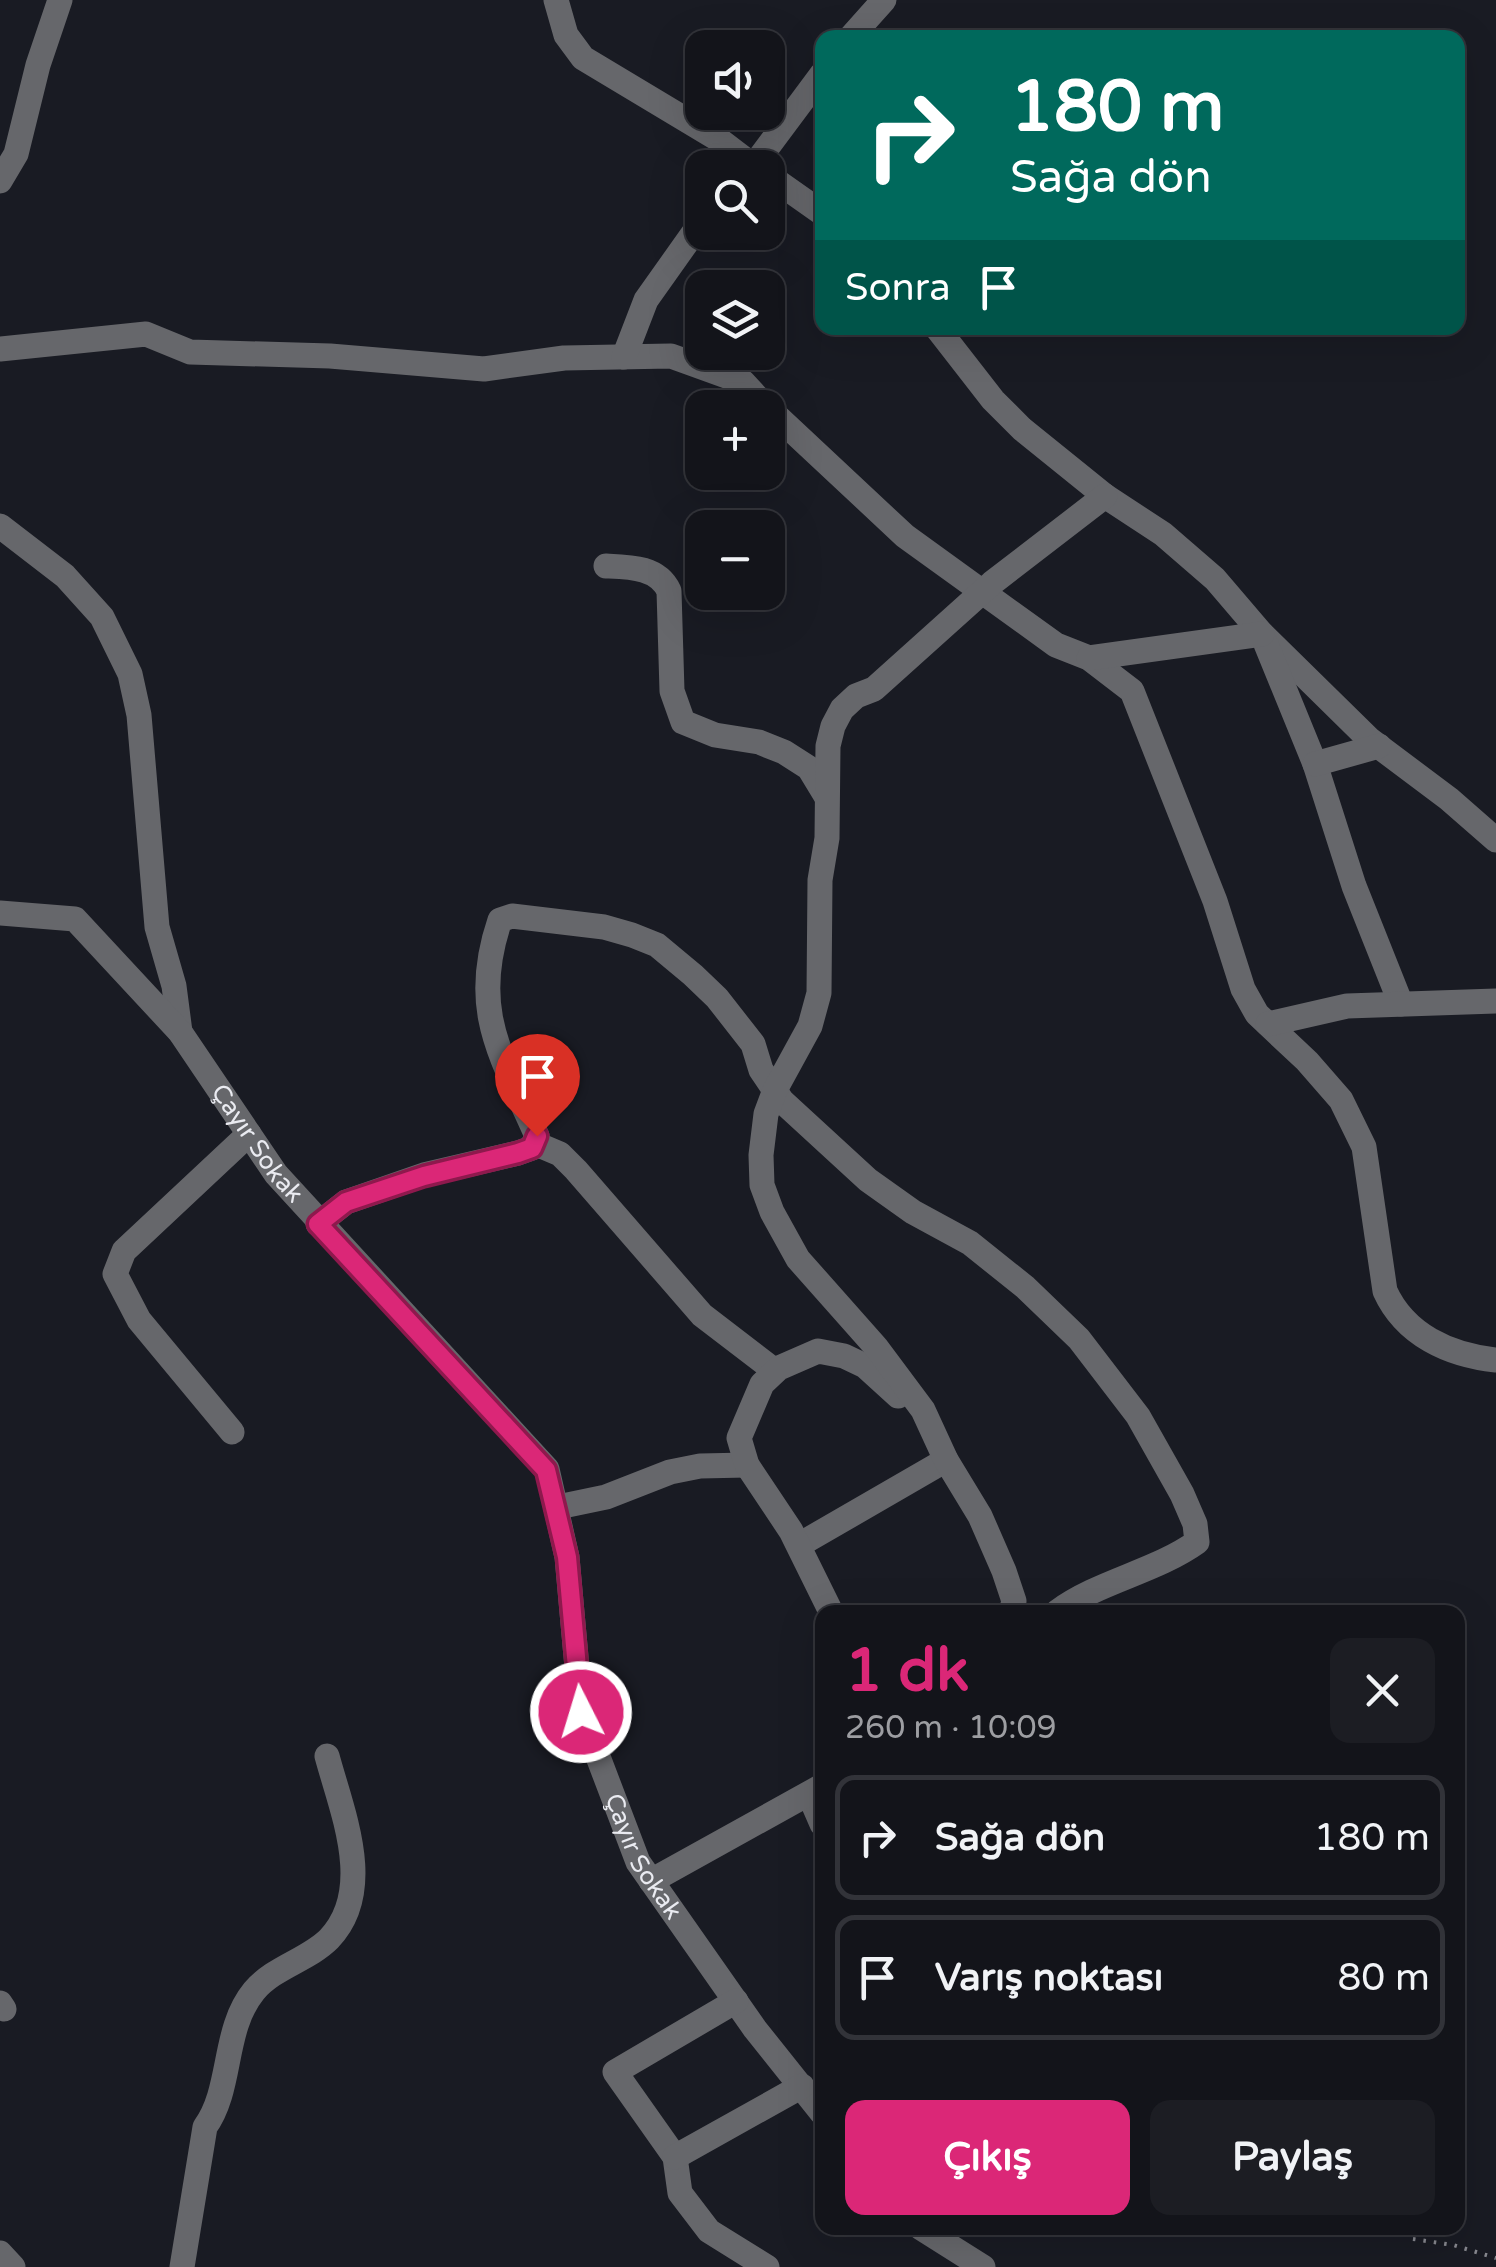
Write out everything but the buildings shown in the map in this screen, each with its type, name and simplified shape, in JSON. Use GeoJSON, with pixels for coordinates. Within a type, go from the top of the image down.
{"type":"FeatureCollection","features":[{"type":"Feature","properties":{"kind":"street"},"geometry":{"type":"LineString","coordinates":[[0,181],[16,154],[38,65],[60,0]]}},
{"type":"Feature","properties":{"kind":"street"},"geometry":{"type":"LineString","coordinates":[[556,0],[566,36],[583,58],[731,150]]}},
{"type":"Feature","properties":{"kind":"street"},"geometry":{"type":"LineString","coordinates":[[857,30],[884,0]]}},
{"type":"Feature","properties":{"kind":"street"},"geometry":{"type":"LineString","coordinates":[[770,150],[815,84]]}},
{"type":"Feature","properties":{"kind":"street"},"geometry":{"type":"LineString","coordinates":[[785,188],[815,207]]}},
{"type":"Feature","properties":{"kind":"street"},"geometry":{"type":"LineString","coordinates":[[624,357],[646,300],[685,245]]}},
{"type":"Feature","properties":{"kind":"street"},"geometry":{"type":"LineString","coordinates":[[0,349],[146,334],[190,352],[330,356],[484,369],[564,358],[670,356],[743,382],[750,390]]}},
{"type":"Feature","properties":{"kind":"street"},"geometry":{"type":"LineString","coordinates":[[943,335],[1003,410],[1105,496],[1164,534],[1215,579],[1262,634],[1379,746],[1496,840]]}},
{"type":"Feature","properties":{"kind":"street"},"geometry":{"type":"LineString","coordinates":[[785,425],[905,536],[1056,645],[1089,658],[1132,691],[1215,901],[1243,989],[1257,1014],[1341,1100],[1356,1128],[1364,1147],[1385,1291],[1393,1308],[1408,1326],[1430,1341],[1496,1360]]}},
{"type":"Feature","properties":{"kind":"street"},"geometry":{"type":"LineString","coordinates":[[1013,1605],[1004,1571],[980,1516],[923,1410],[876,1348],[798,1259],[772,1212],[762,1184],[761,1156],[766,1114],[810,1026],[819,993],[820,880],[829,801],[828,746],[833,726],[842,709],[856,696],[874,689],[982,591],[1105,496]]}},
{"type":"Feature","properties":{"kind":"street"},"geometry":{"type":"LineString","coordinates":[[0,526],[65,576],[102,617],[130,674],[139,715],[157,926],[174,986],[180,1032]]}},
{"type":"Feature","properties":{"kind":"street"},"geometry":{"type":"LineString","coordinates":[[606,566],[652,572],[664,580],[669,591],[672,691],[683,722],[715,735],[759,742],[784,752],[809,768],[829,801]]}},
{"type":"Feature","properties":{"kind":"street"},"geometry":{"type":"LineString","coordinates":[[1089,658],[1262,634]]}},
{"type":"Feature","properties":{"kind":"street"},"geometry":{"type":"LineString","coordinates":[[1262,634],[1315,764],[1354,886],[1401,1004]]}},
{"type":"Feature","properties":{"kind":"street"},"geometry":{"type":"LineString","coordinates":[[1315,764],[1379,746]]}},
{"type":"Feature","properties":{"kind":"street","name":"Çayır Sokak"},"geometry":{"type":"LineString","coordinates":[[0,913],[75,920],[180,1032],[276,1174],[318,1224],[546,1470],[567,1557],[581,1712],[638,1862],[736,2001],[815,2103]]}},
{"type":"Feature","properties":{"kind":"street"},"geometry":{"type":"LineString","coordinates":[[318,1224],[346,1202],[424,1176],[532,1148],[537,1136],[496,1050],[487,1014],[492,943],[500,920],[512,916],[604,927],[657,946],[717,998],[753,1044],[761,1070],[782,1101],[868,1180],[913,1212],[970,1243],[1026,1288],[1079,1338],[1138,1416],[1182,1494],[1195,1524],[1196,1542],[1180,1554],[1102,1586],[1069,1605]]}},
{"type":"Feature","properties":{"kind":"street"},"geometry":{"type":"LineString","coordinates":[[1268,1024],[1347,1006],[1496,1001]]}},
{"type":"Feature","properties":{"kind":"street"},"geometry":{"type":"LineString","coordinates":[[232,1432],[139,1320],[115,1274],[124,1251],[248,1134]]}},
{"type":"Feature","properties":{"kind":"street"},"geometry":{"type":"LineString","coordinates":[[534,1143],[560,1154],[702,1315],[775,1371]]}},
{"type":"Feature","properties":{"kind":"street"},"geometry":{"type":"LineString","coordinates":[[828,1605],[798,1545],[746,1465],[739,1438],[762,1384],[775,1371],[818,1350],[844,1356],[865,1366],[889,1386],[941,1448]]}},
{"type":"Feature","properties":{"kind":"street"},"geometry":{"type":"LineString","coordinates":[[798,1545],[941,1448]]}},
{"type":"Feature","properties":{"kind":"street"},"geometry":{"type":"LineString","coordinates":[[558,1507],[606,1497],[670,1472],[700,1466],[746,1465]]}},
{"type":"Feature","properties":{"kind":"street"},"geometry":{"type":"LineString","coordinates":[[182,2267],[205,2127],[214,2114],[233,2030],[253,1991],[284,1966],[328,1940],[350,1909],[352,1852],[327,1756]]}},
{"type":"Feature","properties":{"kind":"street"},"geometry":{"type":"LineString","coordinates":[[651,1881],[815,1791]]}},
{"type":"Feature","properties":{"kind":"street"},"geometry":{"type":"LineString","coordinates":[[736,2001],[615,2072],[675,2157],[680,2193],[710,2231],[767,2267]]}},
{"type":"Feature","properties":{"kind":"street"},"geometry":{"type":"LineString","coordinates":[[675,2157],[802,2086]]}},
{"type":"Feature","properties":{"kind":"street"},"geometry":{"type":"LineString","coordinates":[[942,2235],[983,2267]]}},
{"type":"Feature","properties":{"kind":"street"},"geometry":{"type":"LineString","coordinates":[[0,2253],[12,2267]]}},
{"type":"Feature","properties":{"kind":"path"},"geometry":{"type":"LineString","coordinates":[[1413,2238],[1496,2258]]}},
{"type":"Feature","properties":{"kind":"route"},"geometry":{"type":"LineString","coordinates":[[537,1136],[532,1148],[518,1153],[424,1176],[346,1202],[318,1224],[546,1470],[567,1557],[581,1712]]}}]}
